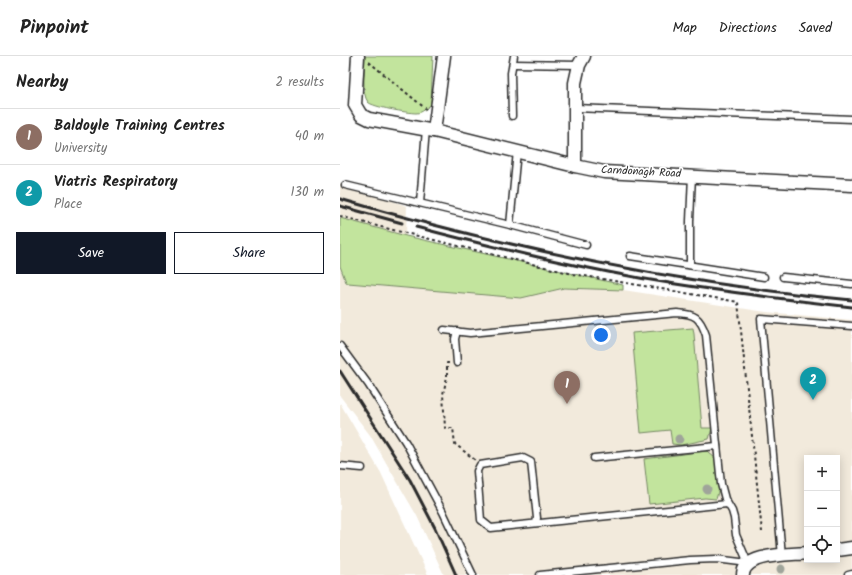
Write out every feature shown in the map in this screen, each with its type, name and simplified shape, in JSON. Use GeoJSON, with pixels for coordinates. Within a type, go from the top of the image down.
{"type":"FeatureCollection","features":[{"type":"Feature","properties":{"kind":"street"},"geometry":{"type":"LineString","coordinates":[[430,130],[436,118],[444,56]]}},
{"type":"Feature","properties":{"kind":"street","name":"Carndonagh Road"},"geometry":{"type":"LineString","coordinates":[[362,58],[355,105],[361,115],[369,118],[430,130],[604,172],[692,175],[852,185]]}},
{"type":"Feature","properties":{"kind":"street"},"geometry":{"type":"LineString","coordinates":[[575,166],[575,83],[581,61]]}},
{"type":"Feature","properties":{"kind":"street"},"geometry":{"type":"LineString","coordinates":[[840,550],[852,548]]}},
{"type":"Feature","properties":{"kind":"street"},"geometry":{"type":"LineString","coordinates":[[743,575],[748,563],[760,558],[804,553]]}},
{"type":"Feature","properties":{"kind":"lane"},"geometry":{"type":"LineString","coordinates":[[512,116],[511,73],[514,56]]}},
{"type":"Feature","properties":{"kind":"lane"},"geometry":{"type":"LineString","coordinates":[[513,64],[581,61]]}},
{"type":"Feature","properties":{"kind":"lane"},"geometry":{"type":"LineString","coordinates":[[575,108],[852,120]]}},
{"type":"Feature","properties":{"kind":"lane"},"geometry":{"type":"LineString","coordinates":[[420,203],[430,130]]}},
{"type":"Feature","properties":{"kind":"lane"},"geometry":{"type":"LineString","coordinates":[[510,225],[517,151]]}},
{"type":"Feature","properties":{"kind":"lane"},"geometry":{"type":"LineString","coordinates":[[690,265],[692,175]]}},
{"type":"Feature","properties":{"kind":"lane"},"geometry":{"type":"LineString","coordinates":[[345,185],[586,245]]}},
{"type":"Feature","properties":{"kind":"lane"},"geometry":{"type":"LineString","coordinates":[[630,256],[764,277]]}},
{"type":"Feature","properties":{"kind":"lane"},"geometry":{"type":"LineString","coordinates":[[783,277],[852,284]]}},
{"type":"Feature","properties":{"kind":"lane"},"geometry":{"type":"LineString","coordinates":[[444,330],[470,332],[676,313],[689,314],[698,318],[703,325],[706,335],[724,499],[732,511],[736,535],[748,563]]}},
{"type":"Feature","properties":{"kind":"lane"},"geometry":{"type":"LineString","coordinates":[[782,556],[761,319],[852,326]]}},
{"type":"Feature","properties":{"kind":"lane"},"geometry":{"type":"LineString","coordinates":[[457,331],[457,362]]}},
{"type":"Feature","properties":{"kind":"lane"},"geometry":{"type":"LineString","coordinates":[[340,346],[368,384],[406,443],[443,512],[473,575]]}},
{"type":"Feature","properties":{"kind":"lane"},"geometry":{"type":"LineString","coordinates":[[594,458],[717,446]]}},
{"type":"Feature","properties":{"kind":"lane"},"geometry":{"type":"LineString","coordinates":[[536,523],[531,462],[523,458],[480,465],[478,471],[482,520],[491,528],[727,504]]}},
{"type":"Feature","properties":{"kind":"lane"},"geometry":{"type":"LineString","coordinates":[[340,466],[362,468]]}},
{"type":"Feature","properties":{"kind":"lane"},"geometry":{"type":"LineString","coordinates":[[540,575],[690,560],[716,559],[748,563]]}},
{"type":"Feature","properties":{"kind":"lane"},"geometry":{"type":"LineString","coordinates":[[848,575],[852,574]]}},
{"type":"Feature","properties":{"kind":"path"},"geometry":{"type":"LineString","coordinates":[[362,58],[436,118]]}},
{"type":"Feature","properties":{"kind":"path"},"geometry":{"type":"LineString","coordinates":[[457,362],[447,363],[447,377],[443,394],[445,428],[453,428],[455,444],[480,465]]}},
{"type":"Feature","properties":{"kind":"shaded area"},"geometry":{"type":"Polygon","coordinates":[[[340,183],[407,206],[406,236],[340,218],[340,183]]]}},
{"type":"Feature","properties":{"kind":"shaded area"},"geometry":{"type":"Polygon","coordinates":[[[340,266],[346,282],[348,283],[520,298],[564,288],[623,290],[766,312],[852,320],[852,575],[444,575],[417,516],[370,435],[340,396],[340,266]]]}},
{"type":"Feature","properties":{"kind":"shaded area"},"geometry":{"type":"Polygon","coordinates":[[[340,403],[381,473],[428,575],[340,575],[340,403]]]}},
{"type":"Feature","properties":{"kind":"green space"},"geometry":{"type":"Polygon","coordinates":[[[365,56],[433,56],[431,104],[426,109],[416,113],[383,108],[368,102],[364,87],[365,56]]]}},
{"type":"Feature","properties":{"kind":"green space"},"geometry":{"type":"Polygon","coordinates":[[[340,218],[406,236],[623,285],[623,290],[564,288],[521,298],[348,283],[346,282],[340,266],[340,218]]]}},
{"type":"Feature","properties":{"kind":"green space"},"geometry":{"type":"Polygon","coordinates":[[[693,328],[702,428],[712,428],[709,439],[681,445],[672,444],[670,430],[641,433],[632,333],[693,328]]]}},
{"type":"Feature","properties":{"kind":"green space"},"geometry":{"type":"Polygon","coordinates":[[[707,451],[716,459],[719,489],[716,499],[705,498],[649,504],[644,459],[707,451]]]}},
{"type":"Feature","properties":{"kind":"railway"},"geometry":{"type":"LineString","coordinates":[[340,199],[466,233],[593,262],[722,284],[852,300]]}},
{"type":"Feature","properties":{"kind":"railway"},"geometry":{"type":"LineString","coordinates":[[340,206],[402,223]]}},
{"type":"Feature","properties":{"kind":"railway"},"geometry":{"type":"LineString","coordinates":[[416,227],[473,242],[587,268],[645,279],[774,298],[852,307]]}},
{"type":"Feature","properties":{"kind":"railway"},"geometry":{"type":"LineString","coordinates":[[340,371],[410,480],[435,528],[456,575]]}},
{"type":"Feature","properties":{"kind":"place","name":"Viatris Respiratory"},"geometry":{"type":"Point","coordinates":[813,400]}},
{"type":"Feature","properties":{"kind":"place","name":"Baldoyle Training Centres"},"geometry":{"type":"Point","coordinates":[567,404]}}]}
